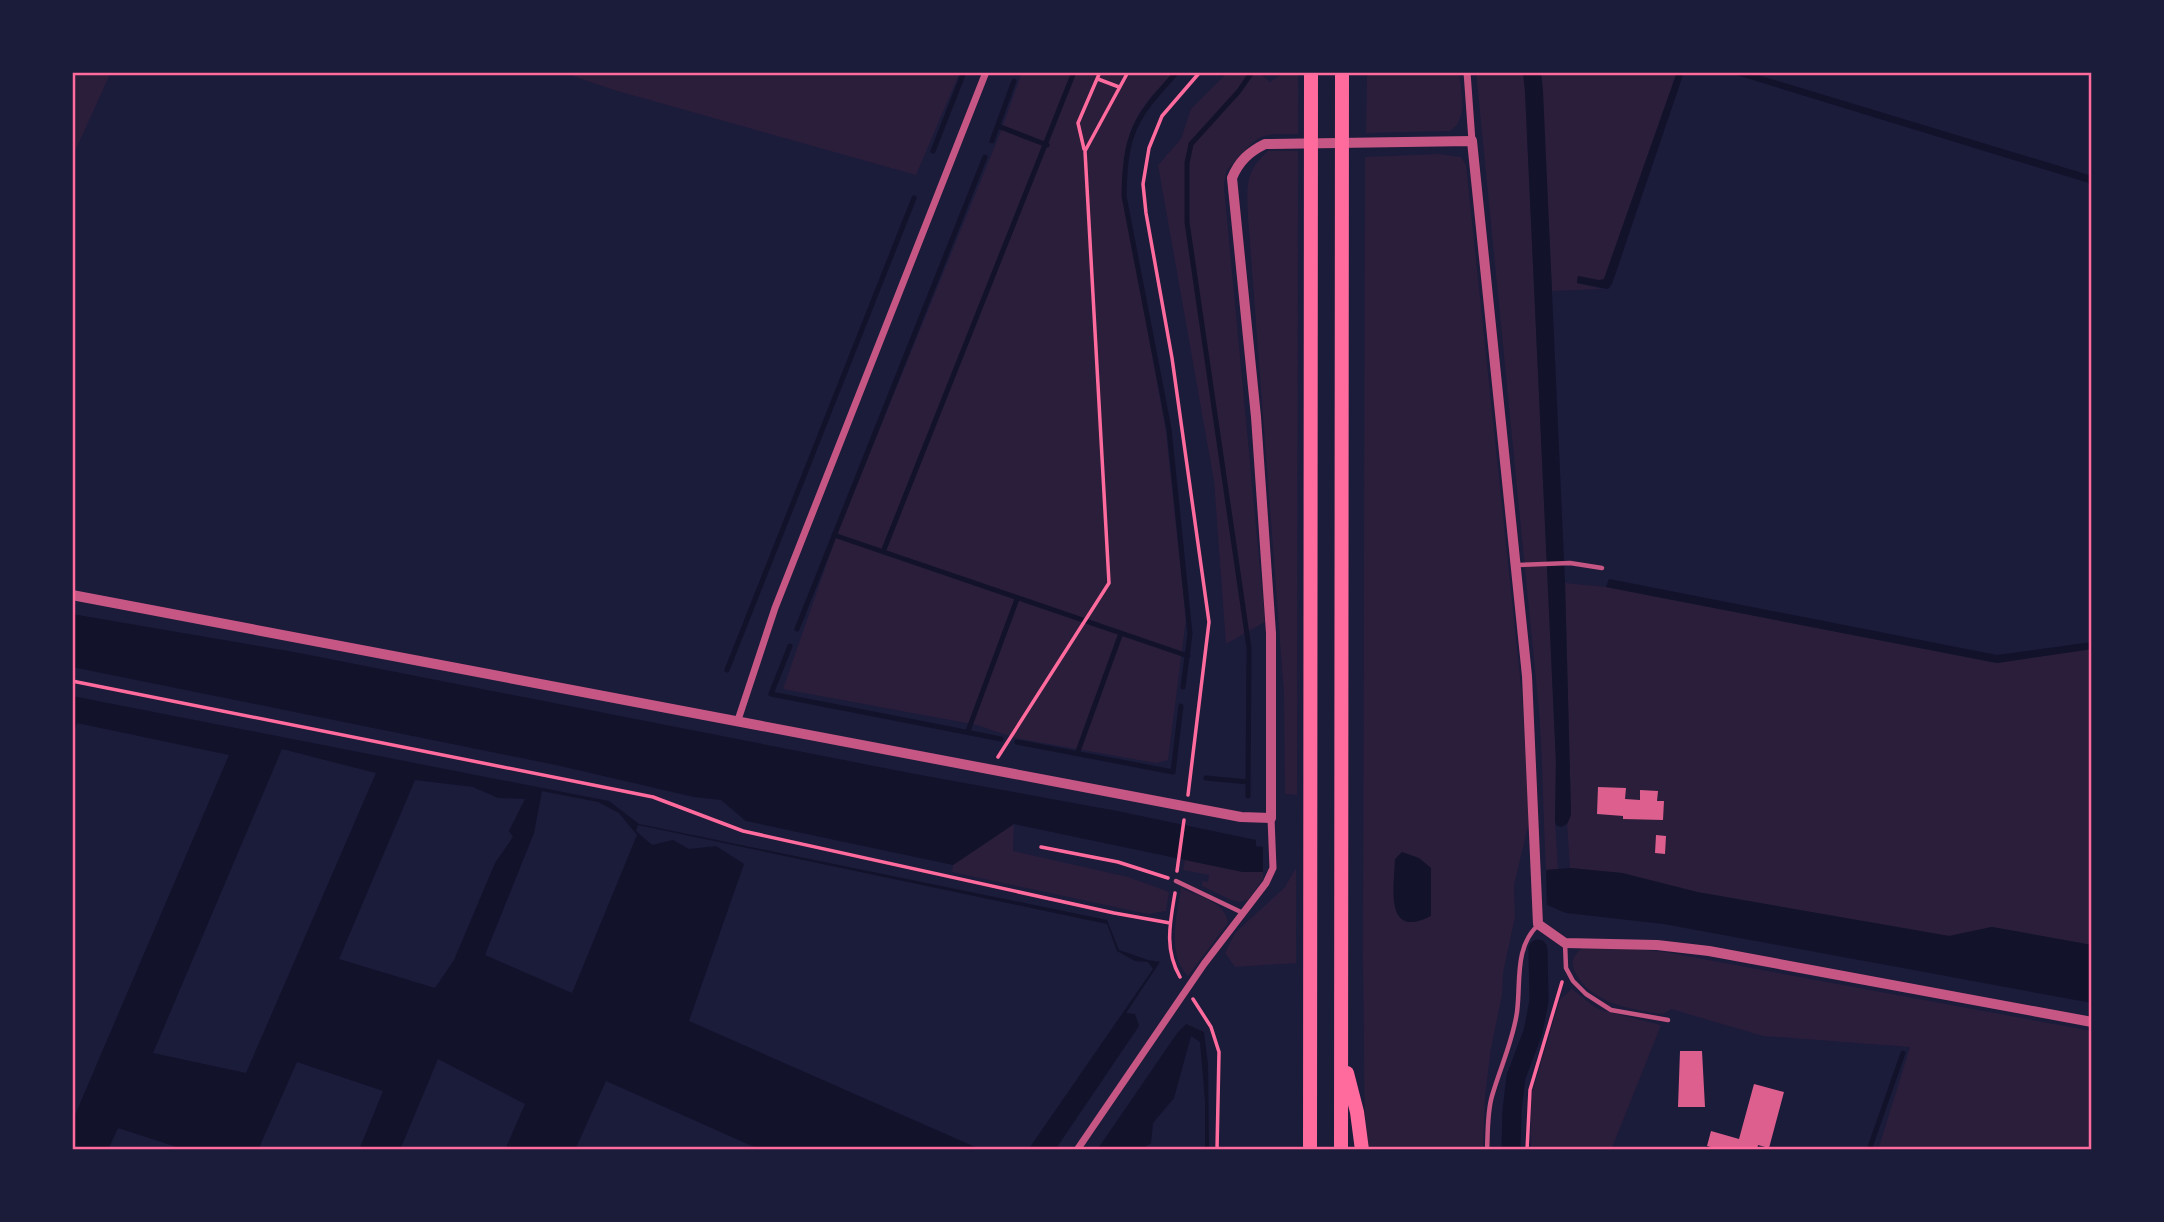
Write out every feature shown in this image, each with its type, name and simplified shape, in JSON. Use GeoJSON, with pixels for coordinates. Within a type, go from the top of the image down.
{"type":"FeatureCollection","features":[{"type":"Feature","properties":{"kind":"highway"},"geometry":{"type":"LineString","coordinates":[[1310,1150],[1311,72]]}},
{"type":"Feature","properties":{"kind":"highway"},"geometry":{"type":"LineString","coordinates":[[1341,1150],[1342,72]]}},
{"type":"Feature","properties":{"kind":"highway"},"geometry":{"type":"LineString","coordinates":[[1341,1052],[1357,1112],[1362,1150]]}},
{"type":"Feature","properties":{"kind":"street"},"geometry":{"type":"LineString","coordinates":[[738,720],[775,608],[986,72]]}},
{"type":"Feature","properties":{"kind":"street"},"geometry":{"type":"LineString","coordinates":[[1467,72],[1527,676],[1538,924],[1565,943],[1657,945],[1709,951],[2092,1022]]}},
{"type":"Feature","properties":{"kind":"street"},"geometry":{"type":"LineString","coordinates":[[1077,1150],[1187,990],[1266,883],[1273,868],[1271,633],[1256,417],[1232,178],[1237,166],[1252,151],[1265,144],[1472,141]]}},
{"type":"Feature","properties":{"kind":"street"},"geometry":{"type":"LineString","coordinates":[[72,596],[1241,817],[1271,818]]}},
{"type":"Feature","properties":{"kind":"lane"},"geometry":{"type":"LineString","coordinates":[[1516,565],[1570,563],[1602,568]]}},
{"type":"Feature","properties":{"kind":"lane"},"geometry":{"type":"LineString","coordinates":[[1176,881],[1243,913]]}},
{"type":"Feature","properties":{"kind":"lane"},"geometry":{"type":"LineString","coordinates":[[1487,1150],[1491,1099],[1517,1013],[1520,962],[1528,935],[1538,924]]}},
{"type":"Feature","properties":{"kind":"lane"},"geometry":{"type":"LineString","coordinates":[[1565,943],[1566,968],[1573,981],[1586,994],[1611,1010],[1668,1020]]}},
{"type":"Feature","properties":{"kind":"path"},"geometry":{"type":"LineString","coordinates":[[991,768],[1109,583],[1085,151],[1078,123],[1100,72]]}},
{"type":"Feature","properties":{"kind":"path"},"geometry":{"type":"LineString","coordinates":[[1085,151],[1128,72]]}},
{"type":"Feature","properties":{"kind":"path"},"geometry":{"type":"LineString","coordinates":[[1186,806],[1209,622],[1172,358],[1143,184],[1146,160],[1157,127],[1171,103],[1200,72]]}},
{"type":"Feature","properties":{"kind":"path"},"geometry":{"type":"LineString","coordinates":[[1098,79],[1119,86]]}},
{"type":"Feature","properties":{"kind":"path"},"geometry":{"type":"LineString","coordinates":[[72,681],[653,797],[743,831],[1170,923],[1170,955],[1217,1041],[1217,1150]]}},
{"type":"Feature","properties":{"kind":"path"},"geometry":{"type":"LineString","coordinates":[[1178,862],[1184,822]]}},
{"type":"Feature","properties":{"kind":"path"},"geometry":{"type":"LineString","coordinates":[[1041,847],[1118,862],[1176,881]]}},
{"type":"Feature","properties":{"kind":"path"},"geometry":{"type":"LineString","coordinates":[[1527,1150],[1530,1090],[1566,968]]}},
{"type":"Feature","properties":{"kind":"shaded area"},"geometry":{"type":"Polygon","coordinates":[[[72,72],[111,72],[72,158],[72,72]]]}},
{"type":"Feature","properties":{"kind":"shaded area"},"geometry":{"type":"Polygon","coordinates":[[[561,72],[960,72],[916,175],[614,90],[561,72]]]}},
{"type":"Feature","properties":{"kind":"shaded area"},"geometry":{"type":"Polygon","coordinates":[[[1022,72],[1174,72],[1148,101],[1133,126],[1125,160],[1123,195],[1166,432],[1186,619],[1168,760],[1156,763],[1015,738],[977,725],[783,689],[838,531],[999,136],[1022,72]]]}},
{"type":"Feature","properties":{"kind":"shaded area"},"geometry":{"type":"Polygon","coordinates":[[[1228,72],[1258,72],[1270,82],[1285,72],[1298,72],[1298,134],[1270,135],[1258,139],[1229,168],[1224,187],[1265,622],[1226,644],[1214,481],[1158,165],[1181,139],[1191,109],[1228,72]]]}},
{"type":"Feature","properties":{"kind":"shaded area"},"geometry":{"type":"Polygon","coordinates":[[[1367,72],[1459,72],[1462,105],[1460,120],[1450,131],[1366,133],[1367,72]]]}},
{"type":"Feature","properties":{"kind":"shaded area"},"geometry":{"type":"Polygon","coordinates":[[[1476,72],[1523,72],[1525,91],[1556,762],[1558,869],[1546,870],[1539,711],[1476,72]]]}},
{"type":"Feature","properties":{"kind":"shaded area"},"geometry":{"type":"Polygon","coordinates":[[[1523,72],[1541,72],[1543,91],[1565,583],[1571,815],[1567,824],[1561,827],[1556,825],[1555,820],[1556,762],[1523,72]]]}},
{"type":"Feature","properties":{"kind":"shaded area"},"geometry":{"type":"Polygon","coordinates":[[[1541,72],[1677,72],[1604,279],[1599,281],[1578,276],[1577,283],[1603,289],[1552,291],[1541,72]]]}},
{"type":"Feature","properties":{"kind":"shaded area"},"geometry":{"type":"Polygon","coordinates":[[[1677,72],[1684,72],[1612,284],[1608,289],[1577,283],[1578,276],[1604,279],[1677,72]]]}},
{"type":"Feature","properties":{"kind":"shaded area"},"geometry":{"type":"Polygon","coordinates":[[[1727,72],[1748,72],[2092,176],[2092,184],[1727,72]]]}},
{"type":"Feature","properties":{"kind":"shaded area"},"geometry":{"type":"Polygon","coordinates":[[[1268,151],[1298,151],[1297,795],[1285,794],[1284,694],[1248,217],[1251,173],[1268,151]]]}},
{"type":"Feature","properties":{"kind":"shaded area"},"geometry":{"type":"Polygon","coordinates":[[[1439,154],[1461,157],[1466,165],[1522,696],[1529,822],[1514,885],[1515,917],[1491,1048],[1485,1097],[1483,1150],[1365,1150],[1365,157],[1439,154]]]}},
{"type":"Feature","properties":{"kind":"shaded area"},"geometry":{"type":"Polygon","coordinates":[[[1609,579],[1997,655],[2092,642],[2092,649],[1997,663],[1606,587],[1609,579]]]}},
{"type":"Feature","properties":{"kind":"shaded area"},"geometry":{"type":"Polygon","coordinates":[[[1565,583],[1606,587],[1997,663],[2092,649],[2092,945],[1992,927],[1949,936],[1697,892],[1622,873],[1570,868],[1567,824],[1571,815],[1565,583]]]}},
{"type":"Feature","properties":{"kind":"shaded area"},"geometry":{"type":"Polygon","coordinates":[[[72,614],[294,652],[1256,840],[1256,846],[1263,847],[1263,872],[1243,872],[1014,824],[953,865],[746,821],[721,800],[694,797],[556,765],[72,667],[72,614]]]}},
{"type":"Feature","properties":{"kind":"shaded area"},"geometry":{"type":"Polygon","coordinates":[[[72,696],[609,801],[639,824],[1107,920],[1119,950],[1160,962],[1126,1013],[1135,1014],[1139,1026],[1055,1150],[1028,1150],[1153,969],[1148,962],[1135,961],[1117,951],[1107,924],[638,825],[636,831],[652,845],[673,840],[689,849],[716,846],[744,864],[689,1021],[982,1150],[761,1150],[606,1081],[575,1150],[505,1150],[525,1104],[438,1059],[400,1150],[359,1150],[383,1091],[297,1062],[258,1150],[186,1150],[118,1128],[108,1150],[72,1150],[72,1122],[229,755],[77,723],[72,735],[72,696]],[[282,749],[153,1053],[246,1073],[376,773],[282,749]],[[415,780],[339,959],[435,988],[454,960],[495,863],[513,837],[509,831],[525,799],[498,798],[473,787],[415,780]],[[542,791],[534,833],[485,955],[572,993],[637,835],[619,813],[598,802],[542,791]]]}},
{"type":"Feature","properties":{"kind":"shaded area"},"geometry":{"type":"Polygon","coordinates":[[[1014,824],[1013,851],[1128,877],[1169,892],[1166,911],[1148,914],[952,872],[953,865],[1014,824]]]}},
{"type":"Feature","properties":{"kind":"shaded area"},"geometry":{"type":"Polygon","coordinates":[[[1402,852],[1419,858],[1431,868],[1431,916],[1416,922],[1405,921],[1395,907],[1395,859],[1402,852]]]}},
{"type":"Feature","properties":{"kind":"shaded area"},"geometry":{"type":"Polygon","coordinates":[[[1185,860],[1243,872],[1263,872],[1263,879],[1248,900],[1239,902],[1202,886],[1202,881],[1208,882],[1209,875],[1183,870],[1185,860]]]}},
{"type":"Feature","properties":{"kind":"shaded area"},"geometry":{"type":"Polygon","coordinates":[[[1296,868],[1296,963],[1235,967],[1225,953],[1235,933],[1285,887],[1296,868]]]}},
{"type":"Feature","properties":{"kind":"shaded area"},"geometry":{"type":"Polygon","coordinates":[[[1570,868],[1622,873],[1697,892],[1949,936],[1992,927],[2092,945],[2092,1003],[1664,924],[1566,913],[1547,905],[1546,870],[1570,868]]]}},
{"type":"Feature","properties":{"kind":"shaded area"},"geometry":{"type":"Polygon","coordinates":[[[1181,888],[1217,905],[1228,923],[1188,976],[1181,967],[1175,945],[1181,888]]]}},
{"type":"Feature","properties":{"kind":"shaded area"},"geometry":{"type":"Polygon","coordinates":[[[1582,948],[1665,952],[2092,1031],[2092,1150],[1878,1150],[1910,1047],[1763,1036],[1671,1009],[1663,1014],[1625,1007],[1601,998],[1582,983],[1575,972],[1573,961],[1582,948]]]}},
{"type":"Feature","properties":{"kind":"shaded area"},"geometry":{"type":"Polygon","coordinates":[[[1572,989],[1601,1010],[1661,1025],[1611,1150],[1531,1150],[1531,1096],[1560,999],[1572,989]]]}},
{"type":"Feature","properties":{"kind":"shaded area"},"geometry":{"type":"Polygon","coordinates":[[[1186,1024],[1204,1032],[1208,1065],[1209,1150],[1205,1150],[1205,1100],[1200,1042],[1191,1036],[1174,1098],[1153,1123],[1151,1143],[1141,1150],[1097,1150],[1178,1032],[1186,1024]]]}},
{"type":"Feature","properties":{"kind":"building"},"geometry":{"type":"Polygon","coordinates":[[[1598,787],[1626,788],[1625,799],[1640,800],[1640,790],[1658,791],[1657,801],[1664,801],[1663,820],[1623,819],[1623,816],[1597,814],[1598,787]]]}},
{"type":"Feature","properties":{"kind":"building"},"geometry":{"type":"Polygon","coordinates":[[[1656,835],[1666,836],[1665,854],[1655,853],[1656,835]]]}},
{"type":"Feature","properties":{"kind":"building"},"geometry":{"type":"Polygon","coordinates":[[[1680,1051],[1702,1051],[1705,1107],[1678,1107],[1680,1051]]]}},
{"type":"Feature","properties":{"kind":"building"},"geometry":{"type":"Polygon","coordinates":[[[1754,1084],[1784,1092],[1769,1148],[1758,1145],[1757,1150],[1722,1150],[1707,1146],[1711,1131],[1739,1139],[1754,1084]]]}},
{"type":"Feature","properties":{"kind":"waterway"},"geometry":{"type":"LineString","coordinates":[[933,151],[964,72]]}},
{"type":"Feature","properties":{"kind":"waterway"},"geometry":{"type":"LineString","coordinates":[[883,552],[1074,72]]}},
{"type":"Feature","properties":{"kind":"waterway"},"geometry":{"type":"LineString","coordinates":[[1177,72],[1151,102],[1135,127],[1127,156],[1124,196],[1169,429],[1190,634],[1183,687]]}},
{"type":"Feature","properties":{"kind":"waterway"},"geometry":{"type":"LineString","coordinates":[[1248,796],[1249,648],[1187,222],[1187,163],[1191,144],[1239,91],[1252,72]]}},
{"type":"Feature","properties":{"kind":"waterway"},"geometry":{"type":"LineString","coordinates":[[992,141],[1014,81]]}},
{"type":"Feature","properties":{"kind":"waterway"},"geometry":{"type":"LineString","coordinates":[[998,126],[1047,145]]}},
{"type":"Feature","properties":{"kind":"waterway"},"geometry":{"type":"LineString","coordinates":[[797,629],[985,157]]}},
{"type":"Feature","properties":{"kind":"waterway"},"geometry":{"type":"LineString","coordinates":[[727,670],[914,198]]}},
{"type":"Feature","properties":{"kind":"waterway"},"geometry":{"type":"LineString","coordinates":[[834,535],[1188,656]]}},
{"type":"Feature","properties":{"kind":"waterway"},"geometry":{"type":"LineString","coordinates":[[968,731],[1017,599]]}},
{"type":"Feature","properties":{"kind":"waterway"},"geometry":{"type":"LineString","coordinates":[[1077,754],[1121,633]]}},
{"type":"Feature","properties":{"kind":"waterway"},"geometry":{"type":"LineString","coordinates":[[790,646],[771,694],[1001,739]]}},
{"type":"Feature","properties":{"kind":"waterway"},"geometry":{"type":"LineString","coordinates":[[1017,742],[1173,772],[1181,706]]}},
{"type":"Feature","properties":{"kind":"waterway"},"geometry":{"type":"LineString","coordinates":[[1206,778],[1248,782]]}},
{"type":"Feature","properties":{"kind":"waterway"},"geometry":{"type":"LineString","coordinates":[[1511,1150],[1516,1077],[1533,1032],[1539,1001],[1538,949]]}},
{"type":"Feature","properties":{"kind":"waterway"},"geometry":{"type":"LineString","coordinates":[[1869,1150],[1903,1053]]}}]}
